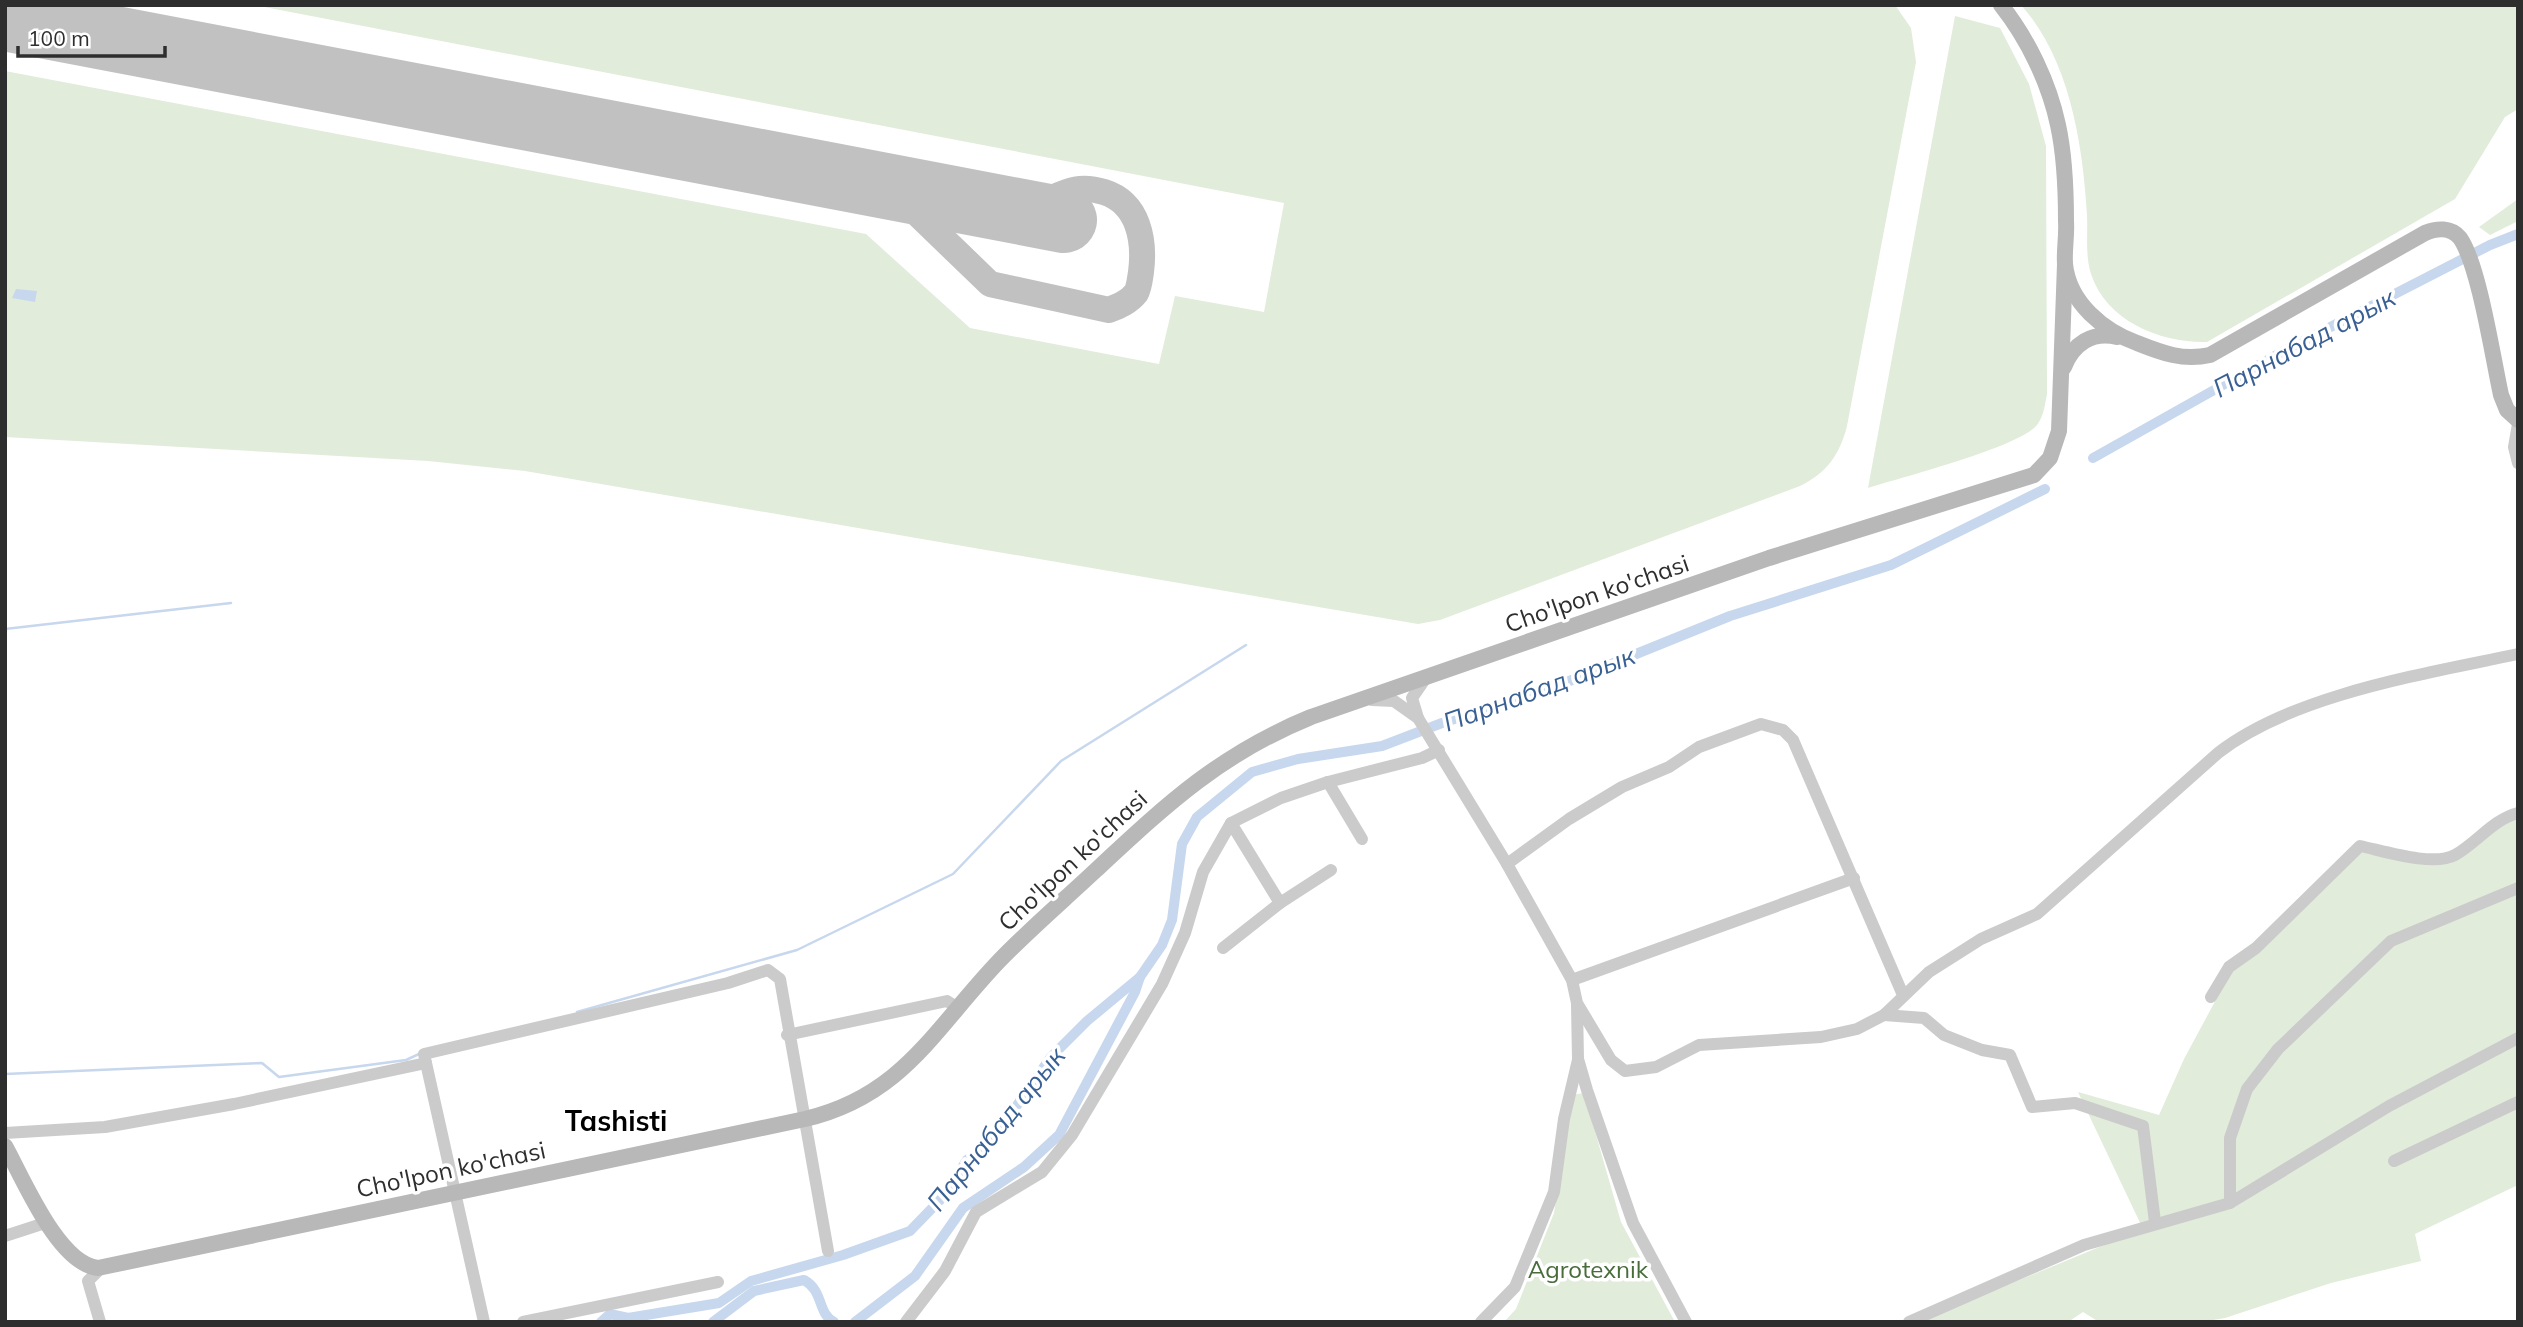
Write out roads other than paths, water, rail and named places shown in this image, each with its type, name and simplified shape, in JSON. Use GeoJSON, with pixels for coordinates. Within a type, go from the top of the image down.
{"type":"FeatureCollection","features":[{"type":"Feature","properties":{"kind":"main road","name":"Cho'lpon ko'chasi"},"geometry":{"type":"LineString","coordinates":[[101,1268],[805,1119],[845,1107],[884,1086],[910,1063],[1014,946],[1201,776],[1273,733],[1432,674],[1769,558],[2028,478],[2045,465],[2057,441],[2062,373],[2065,173],[2058,125],[2051,100],[2032,55],[2001,5]]}},
{"type":"Feature","properties":{"kind":"main road"},"geometry":{"type":"LineString","coordinates":[[2062,373],[2073,351],[2088,338],[2102,335],[2123,338],[2178,357],[2210,355],[2425,233],[2439,229],[2451,231],[2459,238],[2464,248],[2473,271],[2501,395],[2507,410],[2518,422]]}},
{"type":"Feature","properties":{"kind":"main road"},"geometry":{"type":"LineString","coordinates":[[2065,264],[2073,287],[2085,308],[2097,321],[2123,338]]}},
{"type":"Feature","properties":{"kind":"main road"},"geometry":{"type":"LineString","coordinates":[[5,1146],[48,1222],[75,1259],[88,1267],[101,1268]]}},
{"type":"Feature","properties":{"kind":"street"},"geometry":{"type":"LineString","coordinates":[[2518,422],[2514,447],[2518,463]]}},
{"type":"Feature","properties":{"kind":"street"},"geometry":{"type":"LineString","coordinates":[[1577,1003],[1611,1060],[1625,1071],[1656,1067],[1699,1045],[1821,1037],[1857,1029],[1884,1015],[1929,972],[1981,939],[2036,914],[2218,753],[2249,732],[2322,703],[2393,681],[2518,654]]}},
{"type":"Feature","properties":{"kind":"street"},"geometry":{"type":"LineString","coordinates":[[1432,674],[1419,684],[1412,698],[1418,718],[1507,864],[1572,979],[1577,1003],[1578,1059],[1563,1119],[1554,1192],[1516,1287],[1481,1322]]}},
{"type":"Feature","properties":{"kind":"street"},"geometry":{"type":"LineString","coordinates":[[1354,702],[1387,699],[1405,707],[1418,718]]}},
{"type":"Feature","properties":{"kind":"street"},"geometry":{"type":"LineString","coordinates":[[1507,864],[1569,819],[1622,787],[1669,767],[1699,747],[1761,724],[1783,730],[1793,740],[1903,995]]}},
{"type":"Feature","properties":{"kind":"street"},"geometry":{"type":"LineString","coordinates":[[906,1322],[945,1271],[976,1212],[1042,1172],[1072,1135],[1162,984],[1185,933],[1203,872],[1231,823],[1264,806],[1328,782],[1422,758],[1436,746]]}},
{"type":"Feature","properties":{"kind":"street"},"geometry":{"type":"LineString","coordinates":[[1328,782],[1362,839]]}},
{"type":"Feature","properties":{"kind":"street"},"geometry":{"type":"LineString","coordinates":[[2211,997],[2229,967],[2256,948],[2360,846],[2420,859],[2454,856],[2503,817],[2518,813]]}},
{"type":"Feature","properties":{"kind":"street"},"geometry":{"type":"LineString","coordinates":[[1231,823],[1280,903]]}},
{"type":"Feature","properties":{"kind":"street"},"geometry":{"type":"LineString","coordinates":[[1223,948],[1280,903],[1331,870]]}},
{"type":"Feature","properties":{"kind":"street"},"geometry":{"type":"LineString","coordinates":[[1572,979],[1854,878]]}},
{"type":"Feature","properties":{"kind":"street"},"geometry":{"type":"LineString","coordinates":[[2230,1203],[2230,1138],[2247,1089],[2278,1049],[2391,941],[2518,888]]}},
{"type":"Feature","properties":{"kind":"street"},"geometry":{"type":"LineString","coordinates":[[484,1322],[424,1054],[728,983],[768,970],[780,979],[787,1035],[828,1251]]}},
{"type":"Feature","properties":{"kind":"street"},"geometry":{"type":"LineString","coordinates":[[787,1035],[947,1001],[958,1008]]}},
{"type":"Feature","properties":{"kind":"street"},"geometry":{"type":"LineString","coordinates":[[1884,1015],[1924,1018],[1944,1035],[1982,1050],[2010,1055],[2032,1107],[2075,1103],[2143,1126],[2155,1223]]}},
{"type":"Feature","properties":{"kind":"street"},"geometry":{"type":"LineString","coordinates":[[1909,1322],[2084,1245],[2230,1203],[2389,1106],[2517,1040]]}},
{"type":"Feature","properties":{"kind":"street"},"geometry":{"type":"LineString","coordinates":[[1578,1059],[1633,1223],[1686,1322]]}},
{"type":"Feature","properties":{"kind":"street"},"geometry":{"type":"LineString","coordinates":[[5,1133],[105,1127],[234,1104],[426,1063]]}},
{"type":"Feature","properties":{"kind":"street"},"geometry":{"type":"LineString","coordinates":[[2394,1161],[2518,1102]]}},
{"type":"Feature","properties":{"kind":"street"},"geometry":{"type":"LineString","coordinates":[[5,1236],[48,1222]]}},
{"type":"Feature","properties":{"kind":"street"},"geometry":{"type":"LineString","coordinates":[[75,1259],[88,1281],[100,1322]]}},
{"type":"Feature","properties":{"kind":"street"},"geometry":{"type":"LineString","coordinates":[[88,1281],[101,1268]]}},
{"type":"Feature","properties":{"kind":"street"},"geometry":{"type":"LineString","coordinates":[[523,1322],[718,1282]]}},
{"type":"Feature","properties":{"kind":"water"},"geometry":{"type":"Polygon","coordinates":[[[16,289],[37,291],[35,302],[12,298],[16,289]]]}},
{"type":"Feature","properties":{"kind":"waterway","name":"Парнабад арык"},"geometry":{"type":"LineString","coordinates":[[2093,458],[2280,353],[2490,245],[2518,234]]}},
{"type":"Feature","properties":{"kind":"waterway","name":"Парнабад арык"},"geometry":{"type":"LineString","coordinates":[[855,1322],[915,1276],[963,1208],[1024,1167],[1059,1135],[1135,992],[1140,977],[1162,945],[1172,920],[1182,844],[1197,817],[1252,772],[1298,759],[1382,746],[1442,723],[1557,686],[1730,616],[1891,565],[2045,489]]}},
{"type":"Feature","properties":{"kind":"waterway"},"geometry":{"type":"LineString","coordinates":[[5,629],[231,603]]}},
{"type":"Feature","properties":{"kind":"waterway"},"geometry":{"type":"LineString","coordinates":[[577,1012],[797,950],[953,874],[1061,761],[1246,645]]}},
{"type":"Feature","properties":{"kind":"waterway","name":"Парнабад арык"},"geometry":{"type":"LineString","coordinates":[[601,1322],[610,1314],[628,1318],[719,1303],[751,1281],[843,1255],[910,1231],[941,1199],[967,1160],[989,1145],[1051,1057],[1087,1021],[1140,977]]}},
{"type":"Feature","properties":{"kind":"waterway"},"geometry":{"type":"LineString","coordinates":[[5,1074],[262,1063],[279,1077],[406,1060],[419,1054]]}},
{"type":"Feature","properties":{"kind":"waterway","name":"Парнабад арык"},"geometry":{"type":"LineString","coordinates":[[713,1322],[754,1291],[804,1280],[815,1290],[825,1313],[834,1322]]}},
{"type":"Feature","properties":{"kind":"district","name":"Tashisti"},"geometry":{"type":"Point","coordinates":[616,1121]}},
{"type":"Feature","properties":{"kind":"park label","name":"Agrotexnik"},"geometry":{"type":"Point","coordinates":[1588,1270]}}]}
